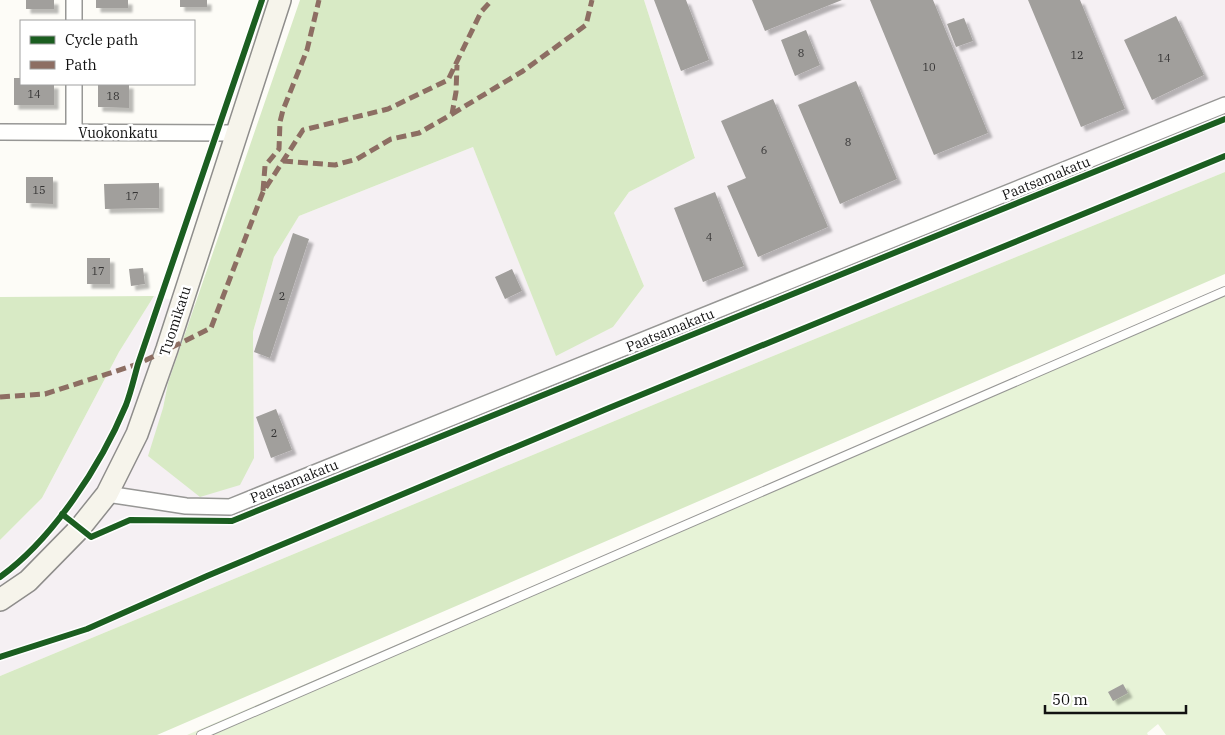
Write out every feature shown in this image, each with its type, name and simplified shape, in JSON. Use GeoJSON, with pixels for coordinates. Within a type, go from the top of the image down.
{"type":"FeatureCollection","features":[{"type":"Feature","properties":{"kind":"street"},"geometry":{"type":"LineString","coordinates":[[74,0],[74,20]]}},
{"type":"Feature","properties":{"kind":"street","name":"Tuomikatu"},"geometry":{"type":"LineString","coordinates":[[0,600],[28,581],[79,529],[106,494],[137,434],[167,350],[280,0]]}},
{"type":"Feature","properties":{"kind":"street"},"geometry":{"type":"LineString","coordinates":[[74,85],[74,132]]}},
{"type":"Feature","properties":{"kind":"street","name":"Paatsamakatu"},"geometry":{"type":"LineString","coordinates":[[106,494],[186,506],[230,507],[1225,105]]}},
{"type":"Feature","properties":{"kind":"street","name":"Vuokonkatu"},"geometry":{"type":"LineString","coordinates":[[0,132],[236,133]]}},
{"type":"Feature","properties":{"kind":"lane"},"geometry":{"type":"LineString","coordinates":[[200,735],[1225,291]]}},
{"type":"Feature","properties":{"kind":"shaded area"},"geometry":{"type":"Polygon","coordinates":[[[644,0],[1225,0],[1225,172],[665,400],[0,676],[0,540],[42,498],[119,352],[154,296],[195,305],[168,383],[163,408],[254,458],[253,332],[274,257],[299,216],[473,147],[556,355],[613,327],[644,286],[614,213],[629,192],[695,157],[644,0]]]}},
{"type":"Feature","properties":{"kind":"green space"},"geometry":{"type":"Polygon","coordinates":[[[300,0],[644,0],[695,158],[629,192],[614,213],[644,286],[613,327],[556,356],[473,147],[299,216],[274,257],[253,332],[254,458],[240,485],[200,497],[148,456],[163,408],[168,383],[300,0]]]}},
{"type":"Feature","properties":{"kind":"green space"},"geometry":{"type":"Polygon","coordinates":[[[1225,172],[1225,274],[157,735],[0,735],[0,676],[665,400],[1225,172]]]}},
{"type":"Feature","properties":{"kind":"green space"},"geometry":{"type":"Polygon","coordinates":[[[1225,288],[1225,735],[1166,735],[1158,724],[1147,733],[1148,735],[187,735],[1225,288]]]}},
{"type":"Feature","properties":{"kind":"green space"},"geometry":{"type":"Polygon","coordinates":[[[154,296],[119,352],[42,498],[0,540],[0,297],[154,296]]]}},
{"type":"Feature","properties":{"kind":"building"},"geometry":{"type":"Polygon","coordinates":[[[26,0],[54,0],[54,9],[26,9],[26,0]]]}},
{"type":"Feature","properties":{"kind":"building"},"geometry":{"type":"Polygon","coordinates":[[[96,0],[128,0],[128,8],[96,8],[96,0]]]}},
{"type":"Feature","properties":{"kind":"building"},"geometry":{"type":"Polygon","coordinates":[[[180,0],[207,0],[207,7],[180,7],[180,0]]]}},
{"type":"Feature","properties":{"kind":"building"},"geometry":{"type":"Polygon","coordinates":[[[654,0],[686,0],[709,60],[681,71],[654,0]]]}},
{"type":"Feature","properties":{"kind":"building"},"geometry":{"type":"Polygon","coordinates":[[[752,0],[842,0],[765,31],[752,0]]]}},
{"type":"Feature","properties":{"kind":"building"},"geometry":{"type":"Polygon","coordinates":[[[870,0],[933,0],[988,133],[934,155],[870,0]]]}},
{"type":"Feature","properties":{"kind":"building"},"geometry":{"type":"Polygon","coordinates":[[[1028,0],[1080,0],[1125,109],[1081,127],[1028,0]]]}},
{"type":"Feature","properties":{"kind":"building"},"geometry":{"type":"Polygon","coordinates":[[[1176,16],[1204,75],[1152,100],[1124,40],[1176,16]]]}},
{"type":"Feature","properties":{"kind":"building"},"geometry":{"type":"Polygon","coordinates":[[[964,18],[973,41],[956,47],[947,24],[964,18]]]}},
{"type":"Feature","properties":{"kind":"building"},"geometry":{"type":"Polygon","coordinates":[[[806,30],[820,65],[795,76],[781,40],[806,30]]]}},
{"type":"Feature","properties":{"kind":"building"},"geometry":{"type":"Polygon","coordinates":[[[14,78],[20,78],[20,85],[54,85],[54,105],[14,105],[14,78]]]}},
{"type":"Feature","properties":{"kind":"building"},"geometry":{"type":"Polygon","coordinates":[[[856,81],[897,179],[840,204],[798,105],[856,81]]]}},
{"type":"Feature","properties":{"kind":"building"},"geometry":{"type":"Polygon","coordinates":[[[98,85],[129,85],[129,108],[98,107],[98,85]]]}},
{"type":"Feature","properties":{"kind":"building"},"geometry":{"type":"Polygon","coordinates":[[[773,99],[828,227],[758,257],[727,186],[746,178],[721,121],[773,99]]]}},
{"type":"Feature","properties":{"kind":"building"},"geometry":{"type":"Polygon","coordinates":[[[26,177],[53,177],[53,204],[26,203],[26,177]]]}},
{"type":"Feature","properties":{"kind":"building"},"geometry":{"type":"Polygon","coordinates":[[[159,183],[159,208],[105,209],[104,184],[159,183]]]}},
{"type":"Feature","properties":{"kind":"building"},"geometry":{"type":"Polygon","coordinates":[[[715,192],[744,266],[703,282],[674,208],[715,192]]]}},
{"type":"Feature","properties":{"kind":"building"},"geometry":{"type":"Polygon","coordinates":[[[293,233],[309,239],[270,358],[254,352],[293,233]]]}},
{"type":"Feature","properties":{"kind":"building"},"geometry":{"type":"Polygon","coordinates":[[[87,258],[110,258],[110,284],[87,284],[87,258]]]}},
{"type":"Feature","properties":{"kind":"building"},"geometry":{"type":"Polygon","coordinates":[[[143,268],[145,284],[131,286],[129,269],[143,268]]]}},
{"type":"Feature","properties":{"kind":"building"},"geometry":{"type":"Polygon","coordinates":[[[512,269],[522,291],[505,299],[495,277],[512,269]]]}},
{"type":"Feature","properties":{"kind":"building"},"geometry":{"type":"Polygon","coordinates":[[[276,409],[292,450],[271,458],[256,417],[276,409]]]}},
{"type":"Feature","properties":{"kind":"building"},"geometry":{"type":"Polygon","coordinates":[[[1123,684],[1128,693],[1113,701],[1108,692],[1123,684]]]}},
{"type":"Feature","properties":{"kind":"marked path"},"geometry":{"type":"LineString","coordinates":[[263,191],[265,166],[279,149],[280,122],[283,110],[307,50],[319,0]]}},
{"type":"Feature","properties":{"kind":"marked path"},"geometry":{"type":"LineString","coordinates":[[0,397],[45,394],[138,364],[211,328],[263,192],[303,130],[388,109],[448,80],[481,12],[492,0]]}},
{"type":"Feature","properties":{"kind":"marked path"},"geometry":{"type":"LineString","coordinates":[[452,114],[523,71],[586,25],[592,0]]}},
{"type":"Feature","properties":{"kind":"marked path"},"geometry":{"type":"LineString","coordinates":[[283,161],[335,165],[357,159],[391,139],[419,133],[452,114],[456,92],[457,65]]}},
{"type":"Feature","properties":{"kind":"cycle path"},"geometry":{"type":"LineString","coordinates":[[0,577],[39,543],[57,522],[89,476],[116,428],[128,400],[138,364],[262,0]]}},
{"type":"Feature","properties":{"kind":"cycle path"},"geometry":{"type":"LineString","coordinates":[[62,514],[91,537],[130,520],[232,521],[1225,119]]}},
{"type":"Feature","properties":{"kind":"cycle path"},"geometry":{"type":"LineString","coordinates":[[0,657],[87,629],[207,576],[609,408],[1225,156]]}}]}
